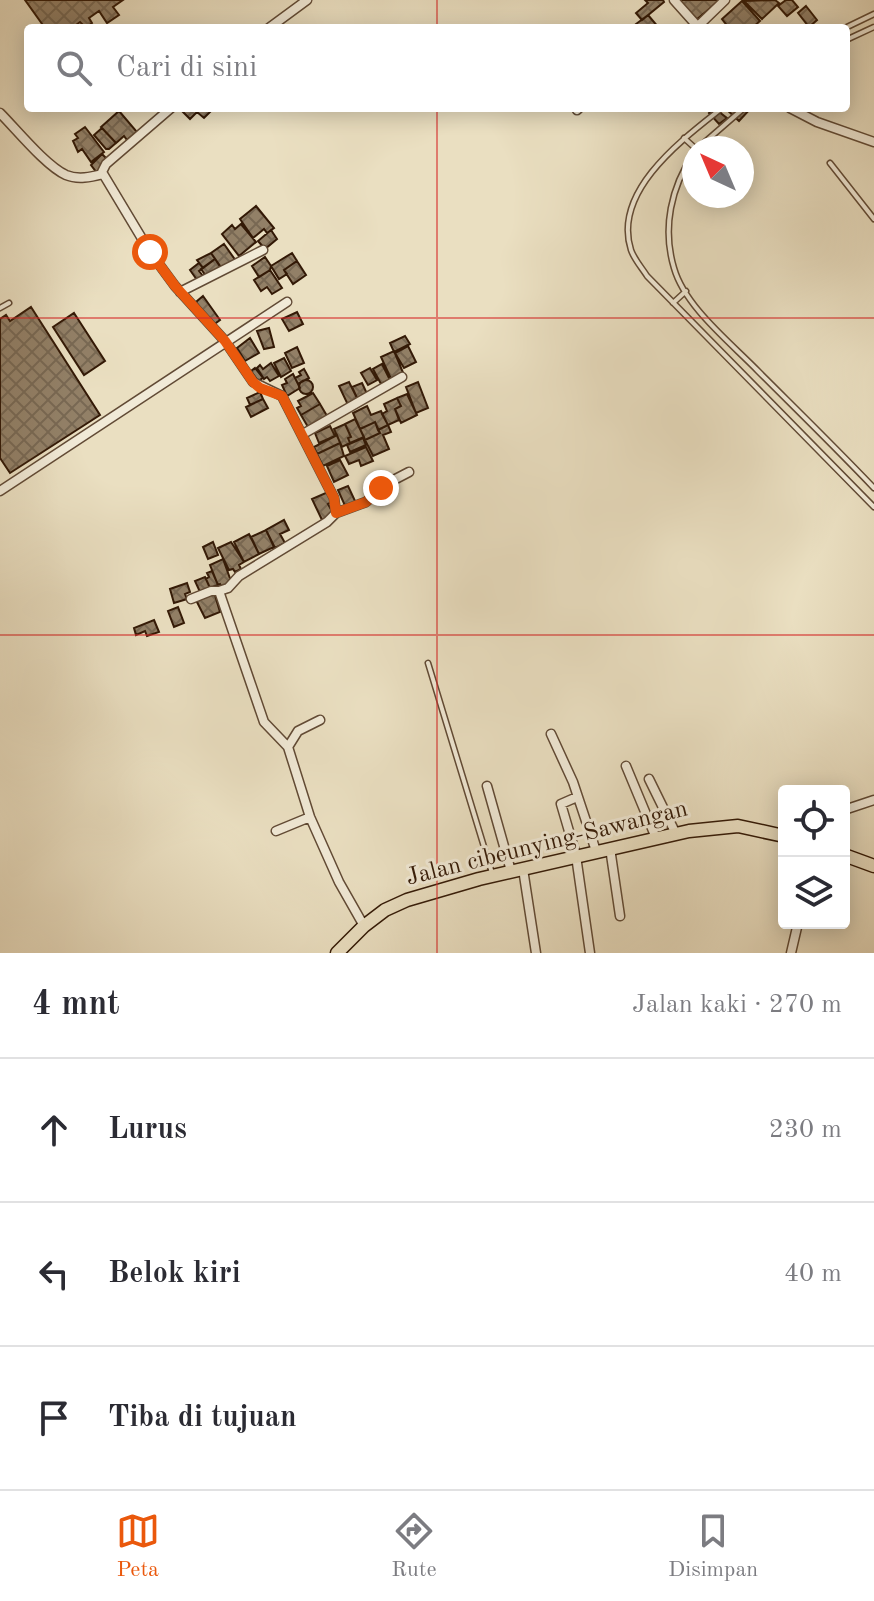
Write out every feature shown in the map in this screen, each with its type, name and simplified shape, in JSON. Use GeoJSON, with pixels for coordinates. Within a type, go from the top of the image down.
{"type":"FeatureCollection","features":[{"type":"Feature","properties":{"kind":"main road","name":"Jalan cibeunying-Sawangan"},"geometry":{"type":"LineString","coordinates":[[337,953],[385,910],[407,900],[492,876],[656,838],[726,826],[778,835]]}},
{"type":"Feature","properties":{"kind":"main road"},"geometry":{"type":"LineString","coordinates":[[849,857],[874,866]]}},
{"type":"Feature","properties":{"kind":"street"},"geometry":{"type":"LineString","coordinates":[[274,24],[307,0]]}},
{"type":"Feature","properties":{"kind":"street"},"geometry":{"type":"LineString","coordinates":[[674,0],[695,24]]}},
{"type":"Feature","properties":{"kind":"street"},"geometry":{"type":"LineString","coordinates":[[702,24],[725,0]]}},
{"type":"Feature","properties":{"kind":"street"},"geometry":{"type":"LineString","coordinates":[[166,112],[106,164],[103,174],[150,252],[180,292],[225,341],[253,382],[282,396],[334,498],[336,513]]}},
{"type":"Feature","properties":{"kind":"street"},"geometry":{"type":"LineString","coordinates":[[798,112],[874,142]]}},
{"type":"Feature","properties":{"kind":"street"},"geometry":{"type":"LineString","coordinates":[[0,113],[66,175],[86,178],[103,174]]}},
{"type":"Feature","properties":{"kind":"street"},"geometry":{"type":"LineString","coordinates":[[180,292],[263,250]]}},
{"type":"Feature","properties":{"kind":"street"},"geometry":{"type":"LineString","coordinates":[[0,491],[287,302]]}},
{"type":"Feature","properties":{"kind":"street"},"geometry":{"type":"LineString","coordinates":[[303,434],[402,377]]}},
{"type":"Feature","properties":{"kind":"street"},"geometry":{"type":"LineString","coordinates":[[191,599],[228,588],[239,576],[327,522],[336,513],[366,502],[386,484],[409,472]]}},
{"type":"Feature","properties":{"kind":"street"},"geometry":{"type":"LineString","coordinates":[[219,591],[264,722],[288,747],[310,817],[339,882],[364,926]]}},
{"type":"Feature","properties":{"kind":"street"},"geometry":{"type":"LineString","coordinates":[[288,747],[298,731],[320,720]]}},
{"type":"Feature","properties":{"kind":"street"},"geometry":{"type":"LineString","coordinates":[[551,734],[596,851]]}},
{"type":"Feature","properties":{"kind":"street"},"geometry":{"type":"LineString","coordinates":[[626,766],[656,838]]}},
{"type":"Feature","properties":{"kind":"street"},"geometry":{"type":"LineString","coordinates":[[649,779],[676,834]]}},
{"type":"Feature","properties":{"kind":"street"},"geometry":{"type":"LineString","coordinates":[[487,786],[517,870],[536,953]]}},
{"type":"Feature","properties":{"kind":"street"},"geometry":{"type":"LineString","coordinates":[[577,797],[561,804],[576,856],[590,953]]}},
{"type":"Feature","properties":{"kind":"street"},"geometry":{"type":"LineString","coordinates":[[850,808],[874,800]]}},
{"type":"Feature","properties":{"kind":"street"},"geometry":{"type":"LineString","coordinates":[[276,831],[310,817]]}},
{"type":"Feature","properties":{"kind":"street"},"geometry":{"type":"LineString","coordinates":[[610,848],[620,916]]}},
{"type":"Feature","properties":{"kind":"street"},"geometry":{"type":"LineString","coordinates":[[791,953],[797,929]]}},
{"type":"Feature","properties":{"kind":"lane"},"geometry":{"type":"LineString","coordinates":[[850,26],[874,14]]}},
{"type":"Feature","properties":{"kind":"lane"},"geometry":{"type":"LineString","coordinates":[[850,38],[874,27]]}},
{"type":"Feature","properties":{"kind":"lane"},"geometry":{"type":"LineString","coordinates":[[687,136],[717,112]]}},
{"type":"Feature","properties":{"kind":"lane"},"geometry":{"type":"LineString","coordinates":[[712,136],[739,112]]}},
{"type":"Feature","properties":{"kind":"lane"},"geometry":{"type":"LineString","coordinates":[[682,140],[659,163],[635,196],[628,224],[631,250],[647,276],[874,507]]}},
{"type":"Feature","properties":{"kind":"lane"},"geometry":{"type":"LineString","coordinates":[[830,163],[874,219]]}},
{"type":"Feature","properties":{"kind":"lane"},"geometry":{"type":"LineString","coordinates":[[682,171],[670,205],[669,242],[674,271],[696,308],[874,488]]}},
{"type":"Feature","properties":{"kind":"lane"},"geometry":{"type":"LineString","coordinates":[[673,303],[686,291]]}},
{"type":"Feature","properties":{"kind":"lane"},"geometry":{"type":"LineString","coordinates":[[0,308],[9,303]]}},
{"type":"Feature","properties":{"kind":"lane"},"geometry":{"type":"LineString","coordinates":[[428,663],[492,876]]}},
{"type":"Feature","properties":{"kind":"building"},"geometry":{"type":"Polygon","coordinates":[[[25,0],[123,0],[113,7],[119,15],[107,23],[99,11],[89,18],[91,24],[42,24],[25,0]]]}},
{"type":"Feature","properties":{"kind":"building"},"geometry":{"type":"Polygon","coordinates":[[[645,0],[664,2],[642,20],[636,13],[648,3],[645,0]]]}},
{"type":"Feature","properties":{"kind":"building"},"geometry":{"type":"Polygon","coordinates":[[[679,0],[720,0],[696,20],[679,0]]]}},
{"type":"Feature","properties":{"kind":"building"},"geometry":{"type":"Polygon","coordinates":[[[775,0],[779,3],[762,19],[744,1],[775,0]]]}},
{"type":"Feature","properties":{"kind":"building"},"geometry":{"type":"Polygon","coordinates":[[[792,0],[798,7],[787,16],[778,6],[792,0]]]}},
{"type":"Feature","properties":{"kind":"building"},"geometry":{"type":"Polygon","coordinates":[[[742,1],[760,21],[757,24],[726,24],[722,19],[742,1]]]}},
{"type":"Feature","properties":{"kind":"building"},"geometry":{"type":"Polygon","coordinates":[[[806,6],[817,20],[807,24],[798,13],[806,6]]]}},
{"type":"Feature","properties":{"kind":"building"},"geometry":{"type":"Polygon","coordinates":[[[648,15],[656,24],[636,24],[648,15]]]}},
{"type":"Feature","properties":{"kind":"building"},"geometry":{"type":"Polygon","coordinates":[[[120,112],[137,132],[127,140],[124,136],[116,143],[101,127],[120,112]]]}},
{"type":"Feature","properties":{"kind":"building"},"geometry":{"type":"Polygon","coordinates":[[[183,112],[197,112],[190,119],[183,112]]]}},
{"type":"Feature","properties":{"kind":"building"},"geometry":{"type":"Polygon","coordinates":[[[719,112],[727,118],[719,124],[709,113],[719,112]]]}},
{"type":"Feature","properties":{"kind":"building"},"geometry":{"type":"Polygon","coordinates":[[[729,112],[747,112],[739,121],[729,112]]]}},
{"type":"Feature","properties":{"kind":"building"},"geometry":{"type":"Polygon","coordinates":[[[85,127],[104,152],[91,162],[82,149],[78,152],[73,141],[78,138],[75,134],[85,127]]]}},
{"type":"Feature","properties":{"kind":"building"},"geometry":{"type":"Polygon","coordinates":[[[102,128],[116,143],[109,149],[94,135],[102,128]]]}},
{"type":"Feature","properties":{"kind":"building"},"geometry":{"type":"Polygon","coordinates":[[[102,154],[108,160],[97,173],[91,165],[102,154]]]}},
{"type":"Feature","properties":{"kind":"building"},"geometry":{"type":"Polygon","coordinates":[[[256,206],[274,228],[267,233],[264,229],[253,238],[240,219],[256,206]]]}},
{"type":"Feature","properties":{"kind":"building"},"geometry":{"type":"Polygon","coordinates":[[[241,224],[256,242],[239,256],[222,234],[232,225],[235,229],[241,224]]]}},
{"type":"Feature","properties":{"kind":"building"},"geometry":{"type":"Polygon","coordinates":[[[271,230],[277,239],[265,249],[258,241],[271,230]]]}},
{"type":"Feature","properties":{"kind":"building"},"geometry":{"type":"Polygon","coordinates":[[[224,244],[236,261],[223,270],[211,253],[224,244]]]}},
{"type":"Feature","properties":{"kind":"building"},"geometry":{"type":"Polygon","coordinates":[[[211,253],[215,259],[203,268],[197,260],[211,253]]]}},
{"type":"Feature","properties":{"kind":"building"},"geometry":{"type":"Polygon","coordinates":[[[292,253],[297,261],[284,270],[287,274],[279,279],[271,266],[292,253]]]}},
{"type":"Feature","properties":{"kind":"building"},"geometry":{"type":"Polygon","coordinates":[[[265,257],[270,270],[259,277],[252,266],[265,257]]]}},
{"type":"Feature","properties":{"kind":"building"},"geometry":{"type":"Polygon","coordinates":[[[215,259],[221,268],[206,276],[201,269],[215,259]]]}},
{"type":"Feature","properties":{"kind":"building"},"geometry":{"type":"Polygon","coordinates":[[[297,261],[306,275],[293,284],[284,270],[297,261]]]}},
{"type":"Feature","properties":{"kind":"building"},"geometry":{"type":"Polygon","coordinates":[[[199,263],[203,276],[197,280],[190,270],[199,263]]]}},
{"type":"Feature","properties":{"kind":"building"},"geometry":{"type":"Polygon","coordinates":[[[270,270],[282,288],[272,294],[267,287],[261,291],[254,280],[270,270]]]}},
{"type":"Feature","properties":{"kind":"building"},"geometry":{"type":"Polygon","coordinates":[[[203,296],[220,320],[213,325],[196,302],[203,296]]]}},
{"type":"Feature","properties":{"kind":"building"},"geometry":{"type":"Polygon","coordinates":[[[31,307],[100,415],[10,473],[0,458],[0,319],[6,315],[10,321],[31,307]]]}},
{"type":"Feature","properties":{"kind":"building"},"geometry":{"type":"Polygon","coordinates":[[[297,312],[303,324],[289,331],[282,319],[297,312]]]}},
{"type":"Feature","properties":{"kind":"building"},"geometry":{"type":"Polygon","coordinates":[[[74,313],[105,361],[84,375],[53,327],[74,313]]]}},
{"type":"Feature","properties":{"kind":"building"},"geometry":{"type":"Polygon","coordinates":[[[269,328],[274,347],[264,349],[257,331],[269,328]]]}},
{"type":"Feature","properties":{"kind":"building"},"geometry":{"type":"Polygon","coordinates":[[[405,336],[410,344],[394,352],[390,343],[405,336]]]}},
{"type":"Feature","properties":{"kind":"building"},"geometry":{"type":"Polygon","coordinates":[[[250,338],[259,353],[245,361],[237,348],[250,338]]]}},
{"type":"Feature","properties":{"kind":"building"},"geometry":{"type":"Polygon","coordinates":[[[408,346],[416,362],[404,368],[395,353],[408,346]]]}},
{"type":"Feature","properties":{"kind":"building"},"geometry":{"type":"Polygon","coordinates":[[[297,347],[304,363],[292,368],[285,353],[297,347]]]}},
{"type":"Feature","properties":{"kind":"building"},"geometry":{"type":"Polygon","coordinates":[[[394,351],[404,375],[392,381],[381,357],[394,351]]]}},
{"type":"Feature","properties":{"kind":"building"},"geometry":{"type":"Polygon","coordinates":[[[284,358],[291,371],[281,377],[274,363],[284,358]]]}},
{"type":"Feature","properties":{"kind":"building"},"geometry":{"type":"Polygon","coordinates":[[[271,363],[279,376],[270,381],[267,377],[264,379],[257,368],[260,365],[263,369],[271,363]]]}},
{"type":"Feature","properties":{"kind":"building"},"geometry":{"type":"Polygon","coordinates":[[[382,364],[390,380],[381,384],[373,369],[382,364]]]}},
{"type":"Feature","properties":{"kind":"building"},"geometry":{"type":"Polygon","coordinates":[[[255,368],[263,378],[258,381],[251,371],[255,368]]]}},
{"type":"Feature","properties":{"kind":"building"},"geometry":{"type":"Polygon","coordinates":[[[370,368],[377,380],[368,385],[361,373],[370,368]]]}},
{"type":"Feature","properties":{"kind":"building"},"geometry":{"type":"Polygon","coordinates":[[[304,369],[309,378],[298,384],[295,378],[304,369]]]}},
{"type":"Feature","properties":{"kind":"building"},"geometry":{"type":"Polygon","coordinates":[[[293,374],[300,388],[287,396],[282,385],[293,374]]]}},
{"type":"Feature","properties":{"kind":"building"},"geometry":{"type":"Polygon","coordinates":[[[306,380],[313,387],[306,394],[299,387],[306,380]]]}},
{"type":"Feature","properties":{"kind":"building"},"geometry":{"type":"Polygon","coordinates":[[[349,382],[358,400],[348,405],[339,386],[349,382]]]}},
{"type":"Feature","properties":{"kind":"building"},"geometry":{"type":"Polygon","coordinates":[[[418,382],[428,408],[416,413],[406,387],[418,382]]]}},
{"type":"Feature","properties":{"kind":"building"},"geometry":{"type":"Polygon","coordinates":[[[362,383],[368,396],[358,400],[352,387],[362,383]]]}},
{"type":"Feature","properties":{"kind":"building"},"geometry":{"type":"Polygon","coordinates":[[[260,392],[263,399],[250,405],[247,398],[260,392]]]}},
{"type":"Feature","properties":{"kind":"building"},"geometry":{"type":"Polygon","coordinates":[[[313,393],[320,404],[301,415],[297,408],[301,406],[298,401],[313,393]]]}},
{"type":"Feature","properties":{"kind":"building"},"geometry":{"type":"Polygon","coordinates":[[[407,394],[417,415],[401,423],[395,409],[401,406],[397,398],[407,394]]]}},
{"type":"Feature","properties":{"kind":"building"},"geometry":{"type":"Polygon","coordinates":[[[397,398],[401,406],[395,409],[399,420],[388,425],[382,414],[387,411],[384,404],[397,398]]]}},
{"type":"Feature","properties":{"kind":"building"},"geometry":{"type":"Polygon","coordinates":[[[263,399],[268,408],[251,417],[246,407],[263,399]]]}},
{"type":"Feature","properties":{"kind":"building"},"geometry":{"type":"Polygon","coordinates":[[[320,404],[327,416],[308,427],[301,415],[320,404]]]}},
{"type":"Feature","properties":{"kind":"building"},"geometry":{"type":"Polygon","coordinates":[[[367,406],[371,415],[381,411],[388,425],[378,430],[375,422],[360,429],[353,413],[367,406]]]}},
{"type":"Feature","properties":{"kind":"building"},"geometry":{"type":"Polygon","coordinates":[[[355,419],[364,437],[350,443],[348,438],[351,437],[345,424],[355,419]]]}},
{"type":"Feature","properties":{"kind":"building"},"geometry":{"type":"Polygon","coordinates":[[[375,422],[380,433],[365,440],[360,429],[375,422]]]}},
{"type":"Feature","properties":{"kind":"building"},"geometry":{"type":"Polygon","coordinates":[[[345,424],[351,437],[348,438],[350,443],[342,447],[334,429],[345,424]]]}},
{"type":"Feature","properties":{"kind":"building"},"geometry":{"type":"Polygon","coordinates":[[[388,425],[391,432],[383,435],[389,449],[373,456],[365,440],[388,425]]]}},
{"type":"Feature","properties":{"kind":"building"},"geometry":{"type":"Polygon","coordinates":[[[330,426],[335,436],[319,443],[315,433],[330,426]]]}},
{"type":"Feature","properties":{"kind":"building"},"geometry":{"type":"Polygon","coordinates":[[[337,435],[340,443],[317,454],[314,447],[337,435]]]}},
{"type":"Feature","properties":{"kind":"building"},"geometry":{"type":"Polygon","coordinates":[[[363,438],[366,445],[350,452],[347,445],[363,438]]]}},
{"type":"Feature","properties":{"kind":"building"},"geometry":{"type":"Polygon","coordinates":[[[340,443],[344,456],[323,466],[317,454],[340,443]]]}},
{"type":"Feature","properties":{"kind":"building"},"geometry":{"type":"Polygon","coordinates":[[[366,447],[373,461],[361,466],[359,460],[349,464],[345,456],[366,447]]]}},
{"type":"Feature","properties":{"kind":"building"},"geometry":{"type":"Polygon","coordinates":[[[340,460],[348,475],[334,482],[327,466],[340,460]]]}},
{"type":"Feature","properties":{"kind":"building"},"geometry":{"type":"Polygon","coordinates":[[[348,486],[356,503],[346,508],[338,490],[348,486]]]}},
{"type":"Feature","properties":{"kind":"building"},"geometry":{"type":"Polygon","coordinates":[[[328,492],[333,502],[328,504],[334,515],[322,520],[312,499],[328,492]]]}},
{"type":"Feature","properties":{"kind":"building"},"geometry":{"type":"Polygon","coordinates":[[[284,520],[289,530],[280,534],[285,543],[275,548],[266,530],[284,520]]]}},
{"type":"Feature","properties":{"kind":"building"},"geometry":{"type":"Polygon","coordinates":[[[266,530],[274,547],[259,554],[251,537],[266,530]]]}},
{"type":"Feature","properties":{"kind":"building"},"geometry":{"type":"Polygon","coordinates":[[[249,534],[259,554],[244,562],[234,542],[249,534]]]}},
{"type":"Feature","properties":{"kind":"building"},"geometry":{"type":"Polygon","coordinates":[[[213,542],[218,555],[208,559],[203,547],[213,542]]]}},
{"type":"Feature","properties":{"kind":"building"},"geometry":{"type":"Polygon","coordinates":[[[231,542],[244,562],[239,565],[241,569],[235,572],[229,570],[218,548],[231,542]]]}},
{"type":"Feature","properties":{"kind":"building"},"geometry":{"type":"Polygon","coordinates":[[[223,559],[232,584],[222,588],[210,565],[223,559]]]}},
{"type":"Feature","properties":{"kind":"building"},"geometry":{"type":"Polygon","coordinates":[[[212,571],[218,585],[210,588],[206,579],[209,577],[207,573],[212,571]]]}},
{"type":"Feature","properties":{"kind":"building"},"geometry":{"type":"Polygon","coordinates":[[[205,577],[210,588],[200,592],[195,581],[205,577]]]}},
{"type":"Feature","properties":{"kind":"building"},"geometry":{"type":"Polygon","coordinates":[[[187,583],[190,592],[185,594],[187,599],[174,603],[170,589],[187,583]]]}},
{"type":"Feature","properties":{"kind":"building"},"geometry":{"type":"Polygon","coordinates":[[[214,592],[220,612],[205,618],[195,598],[214,592]]]}},
{"type":"Feature","properties":{"kind":"building"},"geometry":{"type":"Polygon","coordinates":[[[178,607],[184,623],[174,627],[168,611],[178,607]]]}},
{"type":"Feature","properties":{"kind":"building"},"geometry":{"type":"Polygon","coordinates":[[[154,620],[159,632],[147,636],[145,631],[136,635],[134,628],[154,620]]]}},
{"type":"Feature","properties":{"kind":"route"},"geometry":{"type":"LineString","coordinates":[[150,252],[175,286],[225,341],[253,382],[282,396],[334,498],[336,513],[366,502],[381,488]]}}]}
